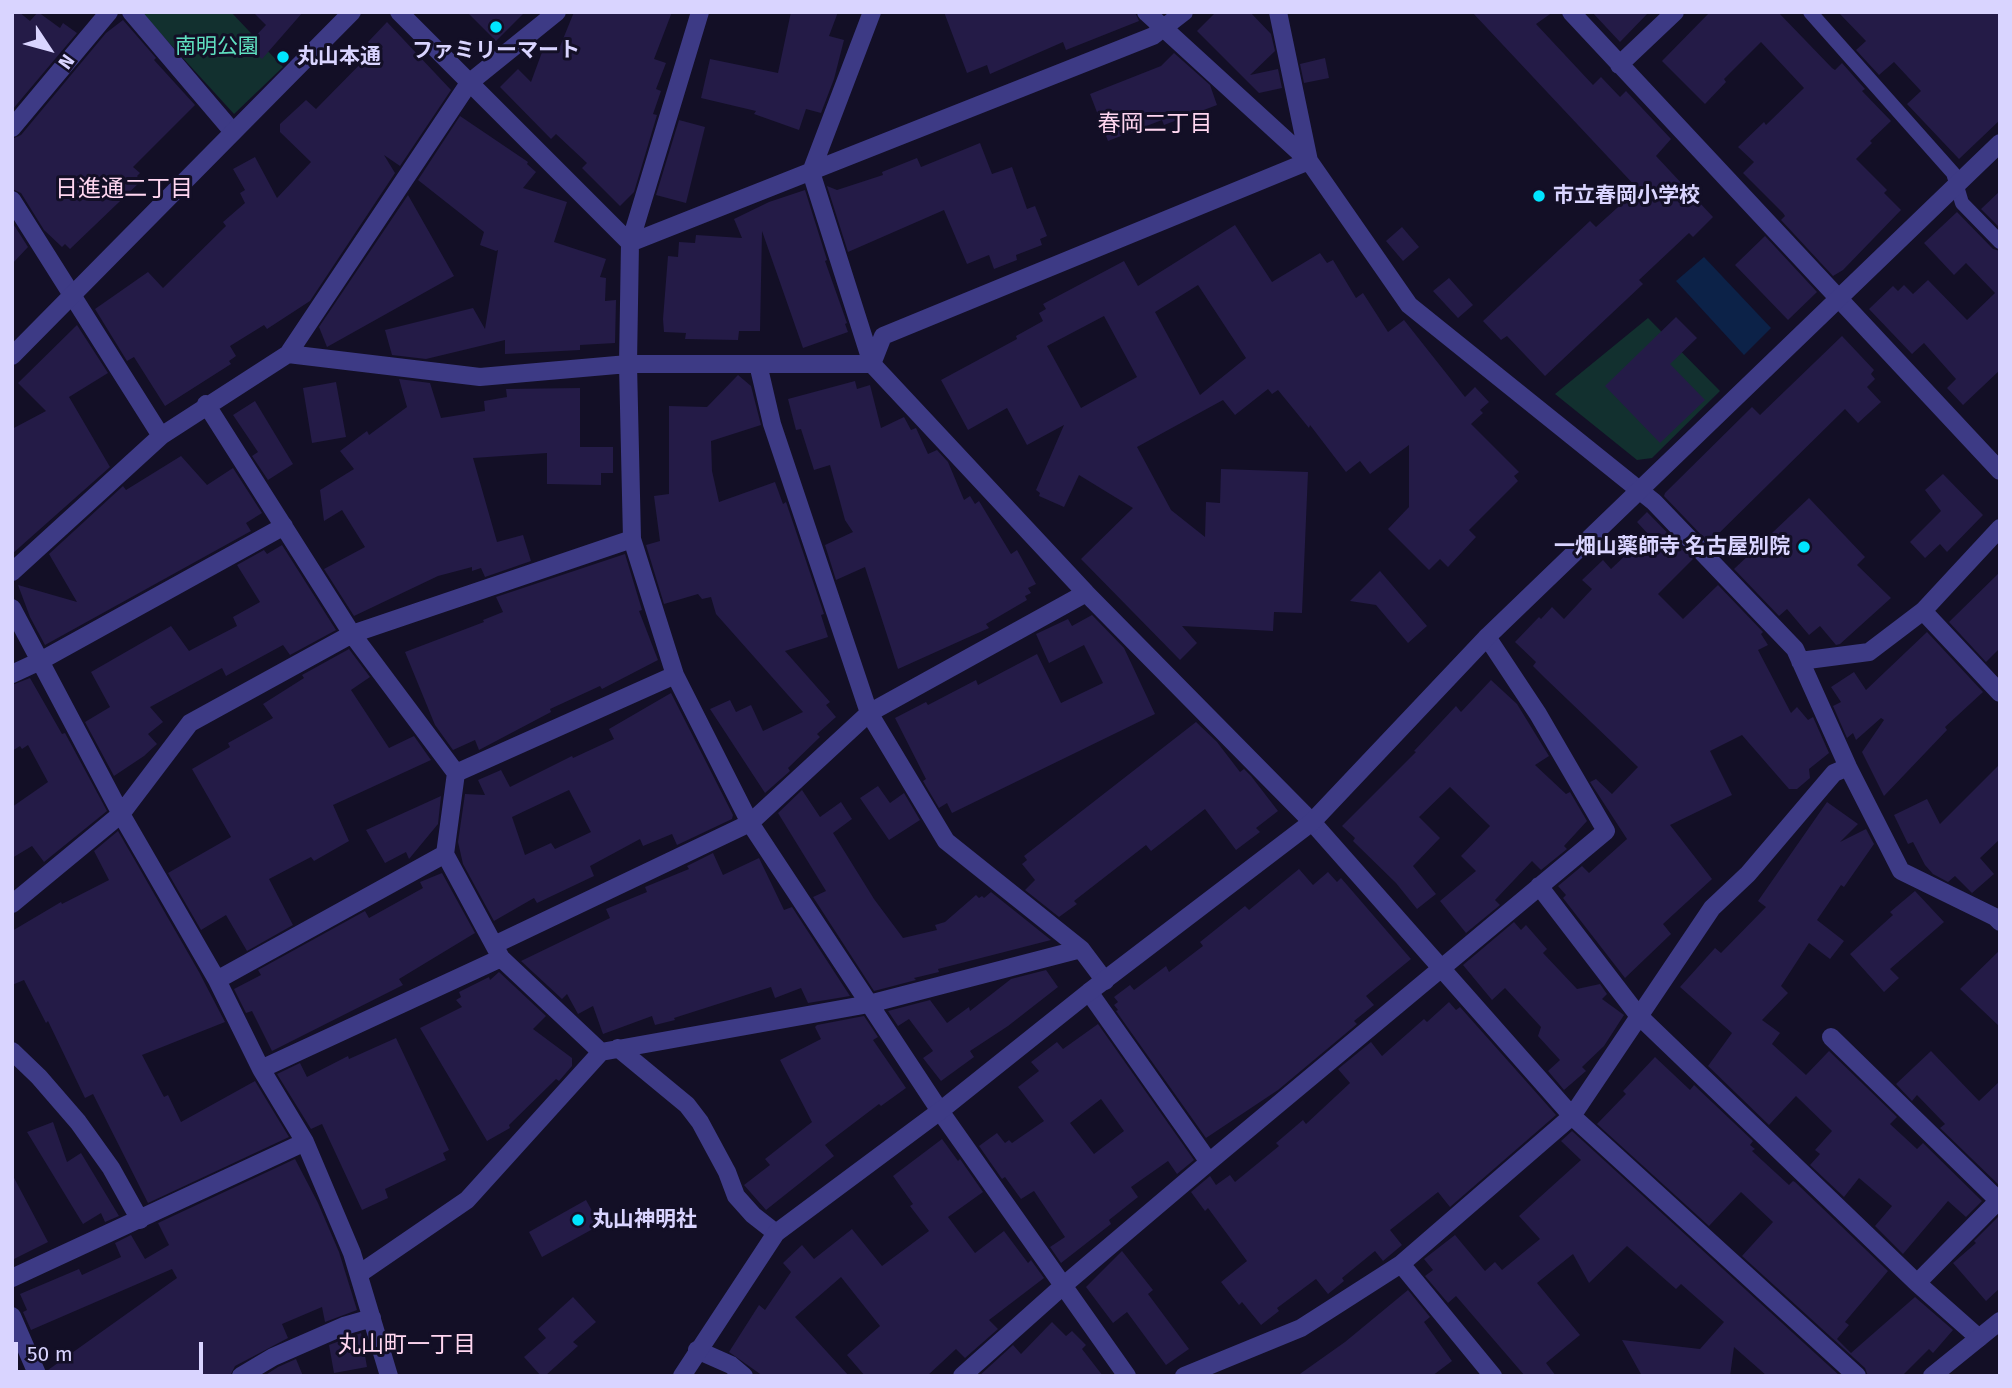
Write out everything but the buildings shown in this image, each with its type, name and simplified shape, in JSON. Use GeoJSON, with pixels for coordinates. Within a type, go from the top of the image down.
{"type":"FeatureCollection","features":[{"type":"Feature","properties":{"kind":"street"},"geometry":{"type":"LineString","coordinates":[[12,128],[109,12]]}},
{"type":"Feature","properties":{"kind":"street"},"geometry":{"type":"LineString","coordinates":[[131,12],[233,132]]}},
{"type":"Feature","properties":{"kind":"street"},"geometry":{"type":"LineString","coordinates":[[12,356],[352,12]]}},
{"type":"Feature","properties":{"kind":"street"},"geometry":{"type":"LineString","coordinates":[[399,12],[630,243]]}},
{"type":"Feature","properties":{"kind":"street"},"geometry":{"type":"LineString","coordinates":[[12,572],[161,436],[206,404],[288,354],[469,83],[556,12]]}},
{"type":"Feature","properties":{"kind":"street"},"geometry":{"type":"LineString","coordinates":[[700,12],[630,243],[628,364],[632,539],[675,676],[750,823],[940,1111],[1127,1376]]}},
{"type":"Feature","properties":{"kind":"street"},"geometry":{"type":"LineString","coordinates":[[872,12],[811,172],[872,364],[1086,593],[1312,822],[1572,1116],[1857,1376]]}},
{"type":"Feature","properties":{"kind":"street"},"geometry":{"type":"LineString","coordinates":[[1146,12],[1309,161],[1409,305],[1641,490],[1796,649],[1847,766],[1902,871],[1998,917]]}},
{"type":"Feature","properties":{"kind":"street"},"geometry":{"type":"LineString","coordinates":[[630,243],[1153,36],[1184,12]]}},
{"type":"Feature","properties":{"kind":"street"},"geometry":{"type":"LineString","coordinates":[[1279,12],[1309,161]]}},
{"type":"Feature","properties":{"kind":"street"},"geometry":{"type":"LineString","coordinates":[[1571,12],[2000,471]]}},
{"type":"Feature","properties":{"kind":"street"},"geometry":{"type":"LineString","coordinates":[[1619,65],[1675,12]]}},
{"type":"Feature","properties":{"kind":"street"},"geometry":{"type":"LineString","coordinates":[[682,1376],[776,1233],[940,1111],[1088,992],[1312,822],[1487,638],[2000,144]]}},
{"type":"Feature","properties":{"kind":"street"},"geometry":{"type":"LineString","coordinates":[[872,364],[883,336],[1309,161]]}},
{"type":"Feature","properties":{"kind":"street"},"geometry":{"type":"LineString","coordinates":[[12,200],[161,436]]}},
{"type":"Feature","properties":{"kind":"street"},"geometry":{"type":"LineString","coordinates":[[288,354],[480,377],[628,364],[872,364]]}},
{"type":"Feature","properties":{"kind":"street"},"geometry":{"type":"LineString","coordinates":[[758,364],[772,424],[869,713],[946,841],[1081,949],[1105,981]]}},
{"type":"Feature","properties":{"kind":"street"},"geometry":{"type":"LineString","coordinates":[[206,404],[352,634],[456,773],[446,855],[497,952],[609,1050],[687,1105],[700,1122],[727,1172],[736,1196],[753,1215],[776,1233]]}},
{"type":"Feature","properties":{"kind":"street"},"geometry":{"type":"LineString","coordinates":[[12,674],[284,526]]}},
{"type":"Feature","properties":{"kind":"street"},"geometry":{"type":"LineString","coordinates":[[1800,661],[1869,652],[1923,611],[2000,528]]}},
{"type":"Feature","properties":{"kind":"street"},"geometry":{"type":"LineString","coordinates":[[12,904],[121,814],[190,723],[352,634],[632,539]]}},
{"type":"Feature","properties":{"kind":"street"},"geometry":{"type":"LineString","coordinates":[[261,1069],[750,823],[869,713],[1086,593]]}},
{"type":"Feature","properties":{"kind":"street"},"geometry":{"type":"LineString","coordinates":[[12,608],[121,814],[216,980],[261,1069],[306,1142],[359,1274],[388,1376]]}},
{"type":"Feature","properties":{"kind":"street"},"geometry":{"type":"LineString","coordinates":[[1923,611],[2000,693]]}},
{"type":"Feature","properties":{"kind":"street"},"geometry":{"type":"LineString","coordinates":[[962,1376],[1209,1162],[1605,831],[1538,713],[1487,638]]}},
{"type":"Feature","properties":{"kind":"street"},"geometry":{"type":"LineString","coordinates":[[456,773],[675,676]]}},
{"type":"Feature","properties":{"kind":"street"},"geometry":{"type":"LineString","coordinates":[[1184,1376],[1301,1328],[1401,1264],[1572,1116],[1712,908],[1748,874],[1834,773],[1847,766]]}},
{"type":"Feature","properties":{"kind":"street"},"geometry":{"type":"LineString","coordinates":[[216,980],[446,855]]}},
{"type":"Feature","properties":{"kind":"street"},"geometry":{"type":"LineString","coordinates":[[1539,886],[1638,1015],[1917,1283],[1979,1338]]}},
{"type":"Feature","properties":{"kind":"street"},"geometry":{"type":"LineString","coordinates":[[359,1274],[467,1200],[609,1050],[869,1004],[1081,949]]}},
{"type":"Feature","properties":{"kind":"street"},"geometry":{"type":"LineString","coordinates":[[1088,992],[1209,1162]]}},
{"type":"Feature","properties":{"kind":"street"},"geometry":{"type":"LineString","coordinates":[[1831,1037],[1999,1199],[1917,1283]]}},
{"type":"Feature","properties":{"kind":"street"},"geometry":{"type":"LineString","coordinates":[[12,1051],[78,1122],[111,1168],[139,1220]]}},
{"type":"Feature","properties":{"kind":"street"},"geometry":{"type":"LineString","coordinates":[[12,1278],[306,1142]]}},
{"type":"Feature","properties":{"kind":"street"},"geometry":{"type":"LineString","coordinates":[[1401,1264],[1482,1372]]}},
{"type":"Feature","properties":{"kind":"street"},"geometry":{"type":"LineString","coordinates":[[12,1316],[38,1376]]}},
{"type":"Feature","properties":{"kind":"street"},"geometry":{"type":"LineString","coordinates":[[241,1376],[273,1357],[344,1325],[372,1318]]}},
{"type":"Feature","properties":{"kind":"street"},"geometry":{"type":"LineString","coordinates":[[1932,1376],[2000,1321]]}},
{"type":"Feature","properties":{"kind":"street"},"geometry":{"type":"LineString","coordinates":[[697,1350],[731,1365],[744,1376]]}},
{"type":"Feature","properties":{"kind":"lane"},"geometry":{"type":"LineString","coordinates":[[1810,12],[1953,173],[1962,203],[2000,242]]}},
{"type":"Feature","properties":{"kind":"green space","name":"南明公園"},"geometry":{"type":"Polygon","coordinates":[[[141,12],[231,12],[283,67],[234,114],[141,12]]]}},
{"type":"Feature","properties":{"kind":"green space"},"geometry":{"type":"Polygon","coordinates":[[[1648,318],[1720,391],[1652,458],[1637,460],[1555,394],[1648,318]]]}},
{"type":"Feature","properties":{"kind":"water"},"geometry":{"type":"Polygon","coordinates":[[[1704,257],[1771,328],[1744,355],[1676,281],[1704,257]]]}},
{"type":"Feature","properties":{"kind":"place","name":"ファミリーマート"},"geometry":{"type":"Point","coordinates":[496,27]}},
{"type":"Feature","properties":{"kind":"place","name":"丸山本通"},"geometry":{"type":"Point","coordinates":[283,57]}},
{"type":"Feature","properties":{"kind":"place","name":"市立春岡小学校"},"geometry":{"type":"Point","coordinates":[1539,196]}},
{"type":"Feature","properties":{"kind":"place","name":"一畑山薬師寺 名古屋別院"},"geometry":{"type":"Point","coordinates":[1804,547]}},
{"type":"Feature","properties":{"kind":"place","name":"丸山神明社"},"geometry":{"type":"Point","coordinates":[578,1220]}},
{"type":"Feature","properties":{"kind":"district","name":"春岡二丁目"},"geometry":{"type":"Point","coordinates":[1155,125]}},
{"type":"Feature","properties":{"kind":"district","name":"日進通二丁目"},"geometry":{"type":"Point","coordinates":[124,190]}},
{"type":"Feature","properties":{"kind":"district","name":"丸山町一丁目"},"geometry":{"type":"Point","coordinates":[407,1346]}}]}
